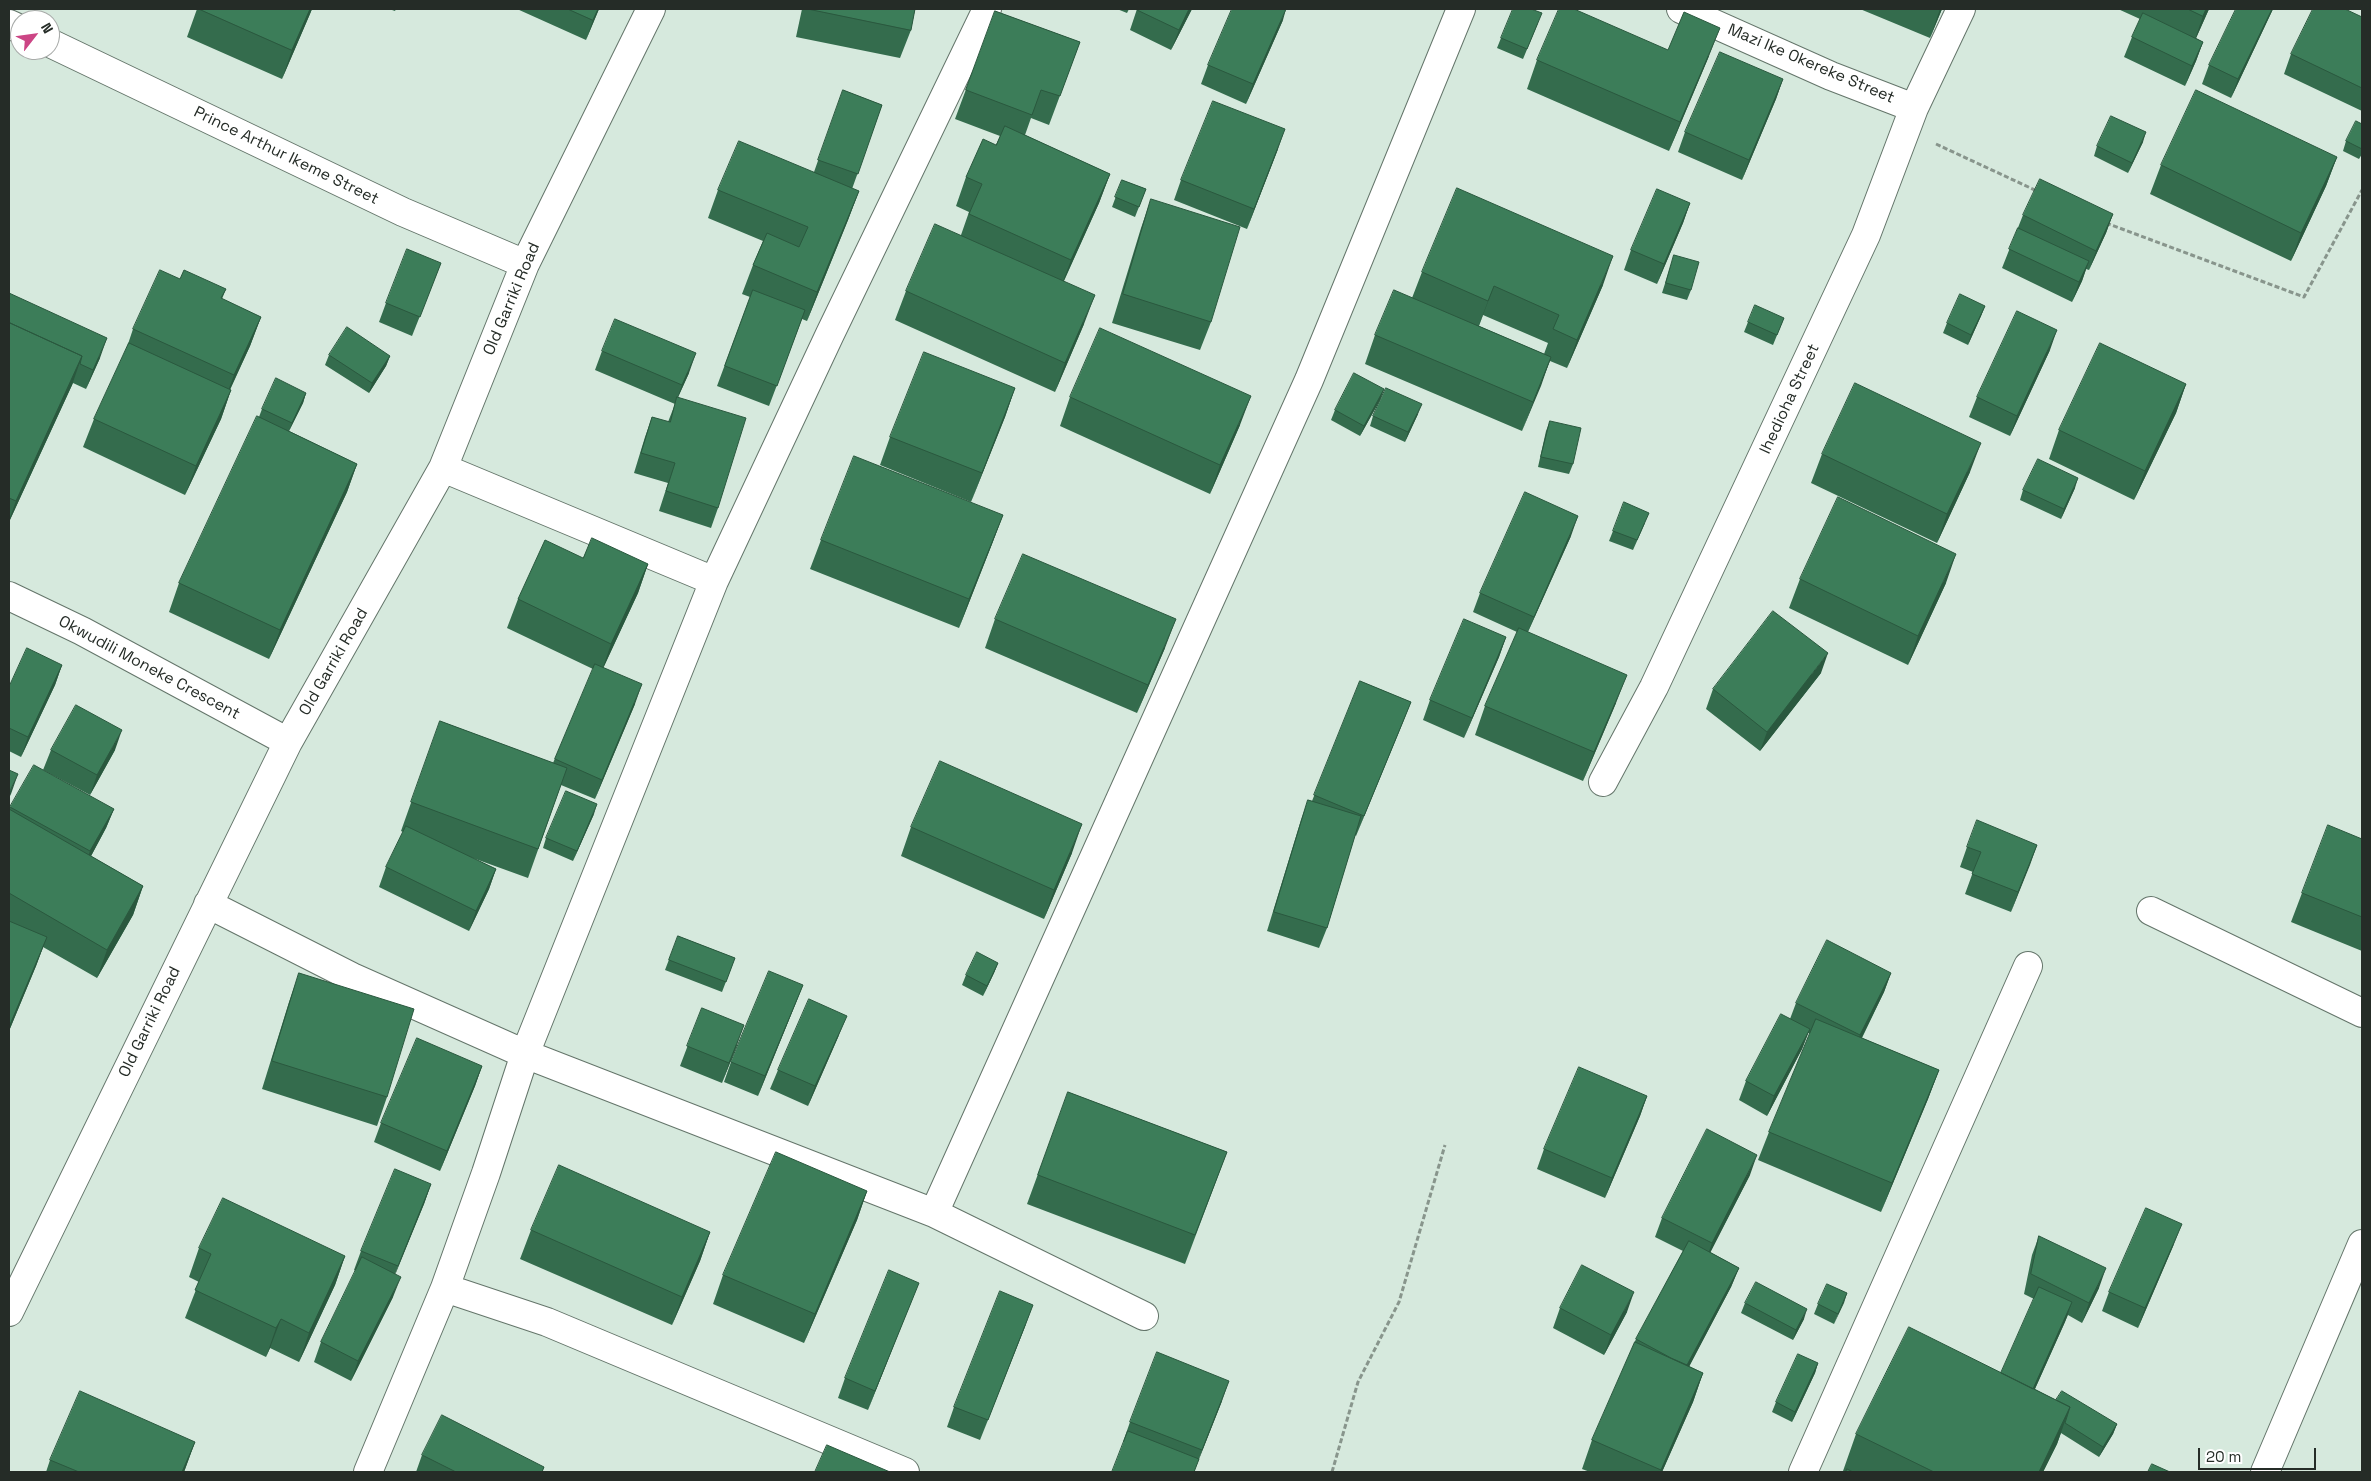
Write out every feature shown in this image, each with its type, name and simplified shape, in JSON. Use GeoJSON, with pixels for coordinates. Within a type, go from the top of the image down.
{"type":"FeatureCollection","features":[{"type":"Feature","properties":{"kind":"street","name":"Old Garriki Road"},"geometry":{"type":"LineString","coordinates":[[9,1312],[288,742],[443,468],[525,264],[651,9]]}},
{"type":"Feature","properties":{"kind":"street"},"geometry":{"type":"LineString","coordinates":[[368,1472],[445,1288],[486,1173],[524,1054],[714,581],[830,334],[987,9]]}},
{"type":"Feature","properties":{"kind":"street"},"geometry":{"type":"LineString","coordinates":[[934,1213],[1309,380],[1461,9]]}},
{"type":"Feature","properties":{"kind":"street","name":"Mazi Ike Okereke Street"},"geometry":{"type":"LineString","coordinates":[[1681,9],[1831,76],[1910,118]]}},
{"type":"Feature","properties":{"kind":"street","name":"Ihedioha Street"},"geometry":{"type":"LineString","coordinates":[[1603,782],[1654,687],[1747,492],[1866,235],[1910,118],[1961,9]]}},
{"type":"Feature","properties":{"kind":"street","name":"Prince Arthur Ikeme Street"},"geometry":{"type":"LineString","coordinates":[[60,48],[403,212],[525,264]]}},
{"type":"Feature","properties":{"kind":"street"},"geometry":{"type":"LineString","coordinates":[[443,468],[714,581]]}},
{"type":"Feature","properties":{"kind":"street","name":"Okwudili Moneke Crescent"},"geometry":{"type":"LineString","coordinates":[[9,596],[82,631],[288,742]]}},
{"type":"Feature","properties":{"kind":"street"},"geometry":{"type":"LineString","coordinates":[[208,904],[352,977],[524,1054],[934,1213],[1144,1316]]}},
{"type":"Feature","properties":{"kind":"street"},"geometry":{"type":"LineString","coordinates":[[2151,911],[2362,1013]]}},
{"type":"Feature","properties":{"kind":"street"},"geometry":{"type":"LineString","coordinates":[[1803,1472],[2028,966]]}},
{"type":"Feature","properties":{"kind":"street"},"geometry":{"type":"LineString","coordinates":[[2265,1472],[2362,1244]]}},
{"type":"Feature","properties":{"kind":"street"},"geometry":{"type":"LineString","coordinates":[[445,1288],[547,1322],[905,1472]]}},
{"type":"Feature","properties":{"kind":"path"},"geometry":{"type":"LineString","coordinates":[[1910,118],[2039,192]]}},
{"type":"Feature","properties":{"kind":"path"},"geometry":{"type":"LineString","coordinates":[[2100,221],[2304,297],[2362,190]]}},
{"type":"Feature","properties":{"kind":"path"},"geometry":{"type":"LineString","coordinates":[[1332,1472],[1358,1382],[1399,1302],[1446,1145]]}},
{"type":"Feature","properties":{"kind":"building"},"geometry":{"type":"Polygon","coordinates":[[[199,9],[310,9],[292,50],[199,9]]]}},
{"type":"Feature","properties":{"kind":"building"},"geometry":{"type":"Polygon","coordinates":[[[568,9],[598,9],[593,20],[568,9]]]}},
{"type":"Feature","properties":{"kind":"building"},"geometry":{"type":"Polygon","coordinates":[[[808,9],[915,9],[911,30],[808,9]]]}},
{"type":"Feature","properties":{"kind":"building"},"geometry":{"type":"Polygon","coordinates":[[[1137,9],[1189,9],[1179,30],[1137,9]]]}},
{"type":"Feature","properties":{"kind":"building"},"geometry":{"type":"Polygon","coordinates":[[[1232,9],[1286,9],[1253,84],[1208,65],[1232,9]]]}},
{"type":"Feature","properties":{"kind":"building"},"geometry":{"type":"Polygon","coordinates":[[[1513,9],[1531,9],[1542,13],[1527,49],[1501,38],[1513,9]]]}},
{"type":"Feature","properties":{"kind":"building"},"geometry":{"type":"Polygon","coordinates":[[[1559,9],[1574,9],[1668,50],[1684,12],[1720,28],[1680,122],[1537,60],[1559,9]]]}},
{"type":"Feature","properties":{"kind":"building"},"geometry":{"type":"Polygon","coordinates":[[[2188,9],[2206,9],[2203,16],[2188,9]]]}},
{"type":"Feature","properties":{"kind":"building"},"geometry":{"type":"Polygon","coordinates":[[[2236,9],[2272,9],[2238,79],[2209,65],[2236,9]]]}},
{"type":"Feature","properties":{"kind":"building"},"geometry":{"type":"Polygon","coordinates":[[[2313,9],[2345,9],[2362,17],[2362,88],[2291,54],[2313,9]]]}},
{"type":"Feature","properties":{"kind":"building"},"geometry":{"type":"Polygon","coordinates":[[[995,11],[1080,42],[1060,96],[1041,90],[1032,115],[966,90],[995,11]]]}},
{"type":"Feature","properties":{"kind":"building"},"geometry":{"type":"Polygon","coordinates":[[[2143,13],[2203,42],[2192,66],[2132,37],[2143,13]]]}},
{"type":"Feature","properties":{"kind":"building"},"geometry":{"type":"Polygon","coordinates":[[[1720,52],[1783,79],[1749,160],[1685,132],[1720,52]]]}},
{"type":"Feature","properties":{"kind":"building"},"geometry":{"type":"Polygon","coordinates":[[[843,90],[882,105],[858,174],[818,160],[843,90]]]}},
{"type":"Feature","properties":{"kind":"building"},"geometry":{"type":"Polygon","coordinates":[[[2196,90],[2337,157],[2301,233],[2161,165],[2196,90]]]}},
{"type":"Feature","properties":{"kind":"building"},"geometry":{"type":"Polygon","coordinates":[[[1213,101],[1285,129],[1254,209],[1181,180],[1213,101]]]}},
{"type":"Feature","properties":{"kind":"building"},"geometry":{"type":"Polygon","coordinates":[[[2111,116],[2146,132],[2132,163],[2097,146],[2111,116]]]}},
{"type":"Feature","properties":{"kind":"building"},"geometry":{"type":"Polygon","coordinates":[[[2356,121],[2362,124],[2362,149],[2346,141],[2356,121]]]}},
{"type":"Feature","properties":{"kind":"building"},"geometry":{"type":"Polygon","coordinates":[[[1005,126],[1110,174],[1071,260],[969,214],[982,184],[966,177],[983,139],[996,145],[1005,126]]]}},
{"type":"Feature","properties":{"kind":"building"},"geometry":{"type":"Polygon","coordinates":[[[739,141],[859,191],[817,292],[753,265],[767,233],[799,247],[808,227],[718,190],[739,141]]]}},
{"type":"Feature","properties":{"kind":"building"},"geometry":{"type":"Polygon","coordinates":[[[2040,179],[2113,214],[2096,251],[2023,215],[2040,179]]]}},
{"type":"Feature","properties":{"kind":"building"},"geometry":{"type":"Polygon","coordinates":[[[1122,180],[1146,189],[1139,207],[1115,197],[1122,180]]]}},
{"type":"Feature","properties":{"kind":"building"},"geometry":{"type":"Polygon","coordinates":[[[1457,188],[1613,256],[1577,340],[1553,329],[1559,315],[1494,286],[1488,301],[1422,272],[1457,188]]]}},
{"type":"Feature","properties":{"kind":"building"},"geometry":{"type":"Polygon","coordinates":[[[1657,189],[1690,203],[1664,264],[1631,250],[1657,189]]]}},
{"type":"Feature","properties":{"kind":"building"},"geometry":{"type":"Polygon","coordinates":[[[1151,199],[1240,227],[1211,322],[1123,294],[1151,199]]]}},
{"type":"Feature","properties":{"kind":"building"},"geometry":{"type":"Polygon","coordinates":[[[935,224],[1095,295],[1065,363],[906,291],[935,224]]]}},
{"type":"Feature","properties":{"kind":"building"},"geometry":{"type":"Polygon","coordinates":[[[2018,228],[2089,261],[2079,282],[2009,249],[2018,228]]]}},
{"type":"Feature","properties":{"kind":"building"},"geometry":{"type":"Polygon","coordinates":[[[407,249],[441,263],[420,317],[386,303],[407,249]]]}},
{"type":"Feature","properties":{"kind":"building"},"geometry":{"type":"Polygon","coordinates":[[[1674,255],[1699,262],[1691,290],[1666,283],[1674,255]]]}},
{"type":"Feature","properties":{"kind":"building"},"geometry":{"type":"Polygon","coordinates":[[[160,270],[180,279],[184,270],[226,289],[221,298],[261,317],[234,375],[133,329],[160,270]]]}},
{"type":"Feature","properties":{"kind":"building"},"geometry":{"type":"Polygon","coordinates":[[[753,290],[805,310],[777,386],[725,366],[753,290]]]}},
{"type":"Feature","properties":{"kind":"building"},"geometry":{"type":"Polygon","coordinates":[[[1394,290],[1551,357],[1533,402],[1375,335],[1394,290]]]}},
{"type":"Feature","properties":{"kind":"building"},"geometry":{"type":"Polygon","coordinates":[[[9,293],[107,338],[93,370],[80,364],[82,356],[10,323],[9,326],[9,293]]]}},
{"type":"Feature","properties":{"kind":"building"},"geometry":{"type":"Polygon","coordinates":[[[1960,294],[1985,306],[1971,335],[1947,323],[1960,294]]]}},
{"type":"Feature","properties":{"kind":"building"},"geometry":{"type":"Polygon","coordinates":[[[1755,305],[1784,318],[1777,335],[1748,322],[1755,305]]]}},
{"type":"Feature","properties":{"kind":"building"},"geometry":{"type":"Polygon","coordinates":[[[2017,311],[2057,330],[2017,416],[1977,397],[2017,311]]]}},
{"type":"Feature","properties":{"kind":"building"},"geometry":{"type":"Polygon","coordinates":[[[615,319],[696,353],[682,385],[602,351],[615,319]]]}},
{"type":"Feature","properties":{"kind":"building"},"geometry":{"type":"Polygon","coordinates":[[[10,323],[82,356],[16,501],[9,498],[10,323]]]}},
{"type":"Feature","properties":{"kind":"building"},"geometry":{"type":"Polygon","coordinates":[[[347,327],[390,356],[372,383],[329,355],[347,327]]]}},
{"type":"Feature","properties":{"kind":"building"},"geometry":{"type":"Polygon","coordinates":[[[1100,328],[1251,396],[1220,465],[1070,397],[1100,328]]]}},
{"type":"Feature","properties":{"kind":"building"},"geometry":{"type":"Polygon","coordinates":[[[129,343],[231,390],[196,466],[94,419],[129,343]]]}},
{"type":"Feature","properties":{"kind":"building"},"geometry":{"type":"Polygon","coordinates":[[[2100,343],[2186,384],[2145,471],[2059,430],[2100,343]]]}},
{"type":"Feature","properties":{"kind":"building"},"geometry":{"type":"Polygon","coordinates":[[[924,352],[1015,388],[982,473],[890,437],[924,352]]]}},
{"type":"Feature","properties":{"kind":"building"},"geometry":{"type":"Polygon","coordinates":[[[1354,373],[1384,389],[1364,426],[1335,410],[1354,373]]]}},
{"type":"Feature","properties":{"kind":"building"},"geometry":{"type":"Polygon","coordinates":[[[276,378],[306,393],[292,423],[262,409],[276,378]]]}},
{"type":"Feature","properties":{"kind":"building"},"geometry":{"type":"Polygon","coordinates":[[[1855,383],[1981,443],[1947,514],[1822,454],[1855,383]]]}},
{"type":"Feature","properties":{"kind":"building"},"geometry":{"type":"Polygon","coordinates":[[[1386,388],[1422,404],[1408,432],[1373,416],[1386,388]]]}},
{"type":"Feature","properties":{"kind":"building"},"geometry":{"type":"Polygon","coordinates":[[[677,397],[746,418],[718,508],[666,491],[675,463],[641,453],[652,417],[670,422],[677,397]]]}},
{"type":"Feature","properties":{"kind":"building"},"geometry":{"type":"Polygon","coordinates":[[[257,416],[357,464],[280,630],[179,583],[257,416]]]}},
{"type":"Feature","properties":{"kind":"building"},"geometry":{"type":"Polygon","coordinates":[[[1550,421],[1581,428],[1573,464],[1541,457],[1550,421]]]}},
{"type":"Feature","properties":{"kind":"building"},"geometry":{"type":"Polygon","coordinates":[[[854,456],[1003,515],[969,599],[821,540],[854,456]]]}},
{"type":"Feature","properties":{"kind":"building"},"geometry":{"type":"Polygon","coordinates":[[[2038,459],[2078,478],[2064,509],[2023,490],[2038,459]]]}},
{"type":"Feature","properties":{"kind":"building"},"geometry":{"type":"Polygon","coordinates":[[[1525,492],[1578,516],[1534,617],[1480,593],[1525,492]]]}},
{"type":"Feature","properties":{"kind":"building"},"geometry":{"type":"Polygon","coordinates":[[[1838,497],[1956,554],[1918,636],[1800,579],[1838,497]]]}},
{"type":"Feature","properties":{"kind":"building"},"geometry":{"type":"Polygon","coordinates":[[[1624,502],[1649,513],[1637,540],[1613,531],[1624,502]]]}},
{"type":"Feature","properties":{"kind":"building"},"geometry":{"type":"Polygon","coordinates":[[[592,538],[648,564],[611,644],[518,599],[545,540],[583,558],[592,538]]]}},
{"type":"Feature","properties":{"kind":"building"},"geometry":{"type":"Polygon","coordinates":[[[1023,554],[1176,619],[1148,685],[995,619],[1023,554]]]}},
{"type":"Feature","properties":{"kind":"building"},"geometry":{"type":"Polygon","coordinates":[[[1773,611],[1828,653],[1767,732],[1713,689],[1773,611]]]}},
{"type":"Feature","properties":{"kind":"building"},"geometry":{"type":"Polygon","coordinates":[[[1464,619],[1506,637],[1472,718],[1430,700],[1464,619]]]}},
{"type":"Feature","properties":{"kind":"building"},"geometry":{"type":"Polygon","coordinates":[[[1519,628],[1627,675],[1594,752],[1485,706],[1519,628]]]}},
{"type":"Feature","properties":{"kind":"building"},"geometry":{"type":"Polygon","coordinates":[[[27,648],[62,665],[28,737],[9,728],[9,687],[27,648]]]}},
{"type":"Feature","properties":{"kind":"building"},"geometry":{"type":"Polygon","coordinates":[[[595,664],[642,684],[602,780],[555,759],[595,664]]]}},
{"type":"Feature","properties":{"kind":"building"},"geometry":{"type":"Polygon","coordinates":[[[1360,681],[1411,702],[1364,816],[1314,795],[1360,681]]]}},
{"type":"Feature","properties":{"kind":"building"},"geometry":{"type":"Polygon","coordinates":[[[76,705],[122,730],[97,775],[51,750],[76,705]]]}},
{"type":"Feature","properties":{"kind":"building"},"geometry":{"type":"Polygon","coordinates":[[[440,721],[567,768],[538,849],[411,802],[440,721]]]}},
{"type":"Feature","properties":{"kind":"building"},"geometry":{"type":"Polygon","coordinates":[[[940,761],[1082,824],[1054,890],[911,827],[940,761]]]}},
{"type":"Feature","properties":{"kind":"building"},"geometry":{"type":"Polygon","coordinates":[[[34,765],[114,809],[90,851],[10,807],[34,765]]]}},
{"type":"Feature","properties":{"kind":"building"},"geometry":{"type":"Polygon","coordinates":[[[9,770],[18,774],[9,793],[9,770]]]}},
{"type":"Feature","properties":{"kind":"building"},"geometry":{"type":"Polygon","coordinates":[[[566,791],[597,804],[577,851],[546,838],[566,791]]]}},
{"type":"Feature","properties":{"kind":"building"},"geometry":{"type":"Polygon","coordinates":[[[1308,800],[1361,816],[1327,928],[1274,912],[1308,800]]]}},
{"type":"Feature","properties":{"kind":"building"},"geometry":{"type":"Polygon","coordinates":[[[9,809],[143,886],[107,950],[9,893],[9,809]]]}},
{"type":"Feature","properties":{"kind":"building"},"geometry":{"type":"Polygon","coordinates":[[[1977,820],[2037,845],[2018,892],[1972,874],[1981,852],[1967,847],[1977,820]]]}},
{"type":"Feature","properties":{"kind":"building"},"geometry":{"type":"Polygon","coordinates":[[[2328,825],[2362,839],[2362,917],[2302,893],[2328,825]]]}},
{"type":"Feature","properties":{"kind":"building"},"geometry":{"type":"Polygon","coordinates":[[[406,826],[496,869],[476,911],[386,867],[406,826]]]}},
{"type":"Feature","properties":{"kind":"building"},"geometry":{"type":"Polygon","coordinates":[[[9,921],[47,937],[9,1027],[9,921]]]}},
{"type":"Feature","properties":{"kind":"building"},"geometry":{"type":"Polygon","coordinates":[[[678,936],[735,958],[726,982],[669,960],[678,936]]]}},
{"type":"Feature","properties":{"kind":"building"},"geometry":{"type":"Polygon","coordinates":[[[1827,940],[1891,973],[1860,1035],[1796,1003],[1827,940]]]}},
{"type":"Feature","properties":{"kind":"building"},"geometry":{"type":"Polygon","coordinates":[[[977,952],[998,963],[987,986],[966,975],[977,952]]]}},
{"type":"Feature","properties":{"kind":"building"},"geometry":{"type":"Polygon","coordinates":[[[769,971],[803,985],[765,1076],[731,1062],[769,971]]]}},
{"type":"Feature","properties":{"kind":"building"},"geometry":{"type":"Polygon","coordinates":[[[299,973],[414,1009],[387,1097],[272,1061],[299,973]]]}},
{"type":"Feature","properties":{"kind":"building"},"geometry":{"type":"Polygon","coordinates":[[[809,999],[847,1016],[815,1086],[778,1070],[809,999]]]}},
{"type":"Feature","properties":{"kind":"building"},"geometry":{"type":"Polygon","coordinates":[[[702,1008],[744,1025],[729,1063],[687,1046],[702,1008]]]}},
{"type":"Feature","properties":{"kind":"building"},"geometry":{"type":"Polygon","coordinates":[[[1781,1014],[1810,1029],[1774,1096],[1746,1081],[1781,1014]]]}},
{"type":"Feature","properties":{"kind":"building"},"geometry":{"type":"Polygon","coordinates":[[[1816,1019],[1939,1070],[1892,1183],[1769,1132],[1816,1019]]]}},
{"type":"Feature","properties":{"kind":"building"},"geometry":{"type":"Polygon","coordinates":[[[417,1038],[482,1066],[447,1151],[381,1123],[417,1038]]]}},
{"type":"Feature","properties":{"kind":"building"},"geometry":{"type":"Polygon","coordinates":[[[1579,1067],[1647,1096],[1612,1178],[1544,1149],[1579,1067]]]}},
{"type":"Feature","properties":{"kind":"building"},"geometry":{"type":"Polygon","coordinates":[[[1068,1092],[1227,1152],[1195,1235],[1038,1175],[1068,1092]]]}},
{"type":"Feature","properties":{"kind":"building"},"geometry":{"type":"Polygon","coordinates":[[[1707,1129],[1757,1155],[1712,1243],[1662,1218],[1707,1129]]]}},
{"type":"Feature","properties":{"kind":"building"},"geometry":{"type":"Polygon","coordinates":[[[776,1152],[867,1191],[815,1314],[723,1275],[776,1152]]]}},
{"type":"Feature","properties":{"kind":"building"},"geometry":{"type":"Polygon","coordinates":[[[559,1165],[710,1232],[682,1297],[531,1230],[559,1165]]]}},
{"type":"Feature","properties":{"kind":"building"},"geometry":{"type":"Polygon","coordinates":[[[395,1169],[431,1184],[398,1266],[361,1251],[395,1169]]]}},
{"type":"Feature","properties":{"kind":"building"},"geometry":{"type":"Polygon","coordinates":[[[223,1198],[345,1256],[309,1333],[281,1319],[276,1328],[195,1290],[211,1254],[199,1248],[223,1198]]]}},
{"type":"Feature","properties":{"kind":"building"},"geometry":{"type":"Polygon","coordinates":[[[2146,1208],[2182,1224],[2145,1308],[2109,1292],[2146,1208]]]}},
{"type":"Feature","properties":{"kind":"building"},"geometry":{"type":"Polygon","coordinates":[[[2039,1236],[2106,1268],[2089,1303],[2031,1274],[2039,1236]]]}},
{"type":"Feature","properties":{"kind":"building"},"geometry":{"type":"Polygon","coordinates":[[[1689,1241],[1739,1268],[1687,1365],[1636,1339],[1689,1241]]]}},
{"type":"Feature","properties":{"kind":"building"},"geometry":{"type":"Polygon","coordinates":[[[362,1257],[401,1277],[358,1361],[321,1342],[362,1257]]]}},
{"type":"Feature","properties":{"kind":"building"},"geometry":{"type":"Polygon","coordinates":[[[1582,1265],[1634,1292],[1611,1335],[1560,1308],[1582,1265]]]}},
{"type":"Feature","properties":{"kind":"building"},"geometry":{"type":"Polygon","coordinates":[[[889,1270],[919,1283],[875,1391],[845,1378],[889,1270]]]}},
{"type":"Feature","properties":{"kind":"building"},"geometry":{"type":"Polygon","coordinates":[[[1756,1282],[1807,1309],[1796,1330],[1745,1303],[1756,1282]]]}},
{"type":"Feature","properties":{"kind":"building"},"geometry":{"type":"Polygon","coordinates":[[[1827,1284],[1847,1293],[1838,1314],[1818,1304],[1827,1284]]]}},
{"type":"Feature","properties":{"kind":"building"},"geometry":{"type":"Polygon","coordinates":[[[2039,1287],[2072,1302],[2033,1389],[2001,1373],[2039,1287]]]}},
{"type":"Feature","properties":{"kind":"building"},"geometry":{"type":"Polygon","coordinates":[[[1000,1291],[1033,1305],[988,1420],[954,1407],[1000,1291]]]}},
{"type":"Feature","properties":{"kind":"building"},"geometry":{"type":"Polygon","coordinates":[[[1909,1327],[2070,1407],[2039,1472],[1934,1472],[1856,1434],[1909,1327]]]}},
{"type":"Feature","properties":{"kind":"building"},"geometry":{"type":"Polygon","coordinates":[[[1635,1342],[1703,1373],[1661,1470],[1592,1440],[1635,1342]]]}},
{"type":"Feature","properties":{"kind":"building"},"geometry":{"type":"Polygon","coordinates":[[[1157,1352],[1229,1381],[1202,1450],[1130,1422],[1157,1352]]]}},
{"type":"Feature","properties":{"kind":"building"},"geometry":{"type":"Polygon","coordinates":[[[1798,1354],[1818,1363],[1795,1412],[1776,1402],[1798,1354]]]}},
{"type":"Feature","properties":{"kind":"building"},"geometry":{"type":"Polygon","coordinates":[[[80,1391],[195,1442],[182,1472],[79,1472],[50,1460],[80,1391]]]}},
{"type":"Feature","properties":{"kind":"building"},"geometry":{"type":"Polygon","coordinates":[[[2062,1391],[2117,1424],[2103,1447],[2065,1423],[2070,1407],[2056,1400],[2062,1391]]]}},
{"type":"Feature","properties":{"kind":"building"},"geometry":{"type":"Polygon","coordinates":[[[442,1415],[544,1467],[542,1472],[456,1472],[422,1455],[442,1415]]]}},
{"type":"Feature","properties":{"kind":"building"},"geometry":{"type":"Polygon","coordinates":[[[1128,1431],[1199,1459],[1194,1472],[1112,1472],[1128,1431]]]}},
{"type":"Feature","properties":{"kind":"building"},"geometry":{"type":"Polygon","coordinates":[[[827,1445],[890,1472],[815,1472],[827,1445]]]}},
{"type":"Feature","properties":{"kind":"building"},"geometry":{"type":"Polygon","coordinates":[[[2152,1464],[2170,1472],[2148,1472],[2152,1464]]]}}]}
